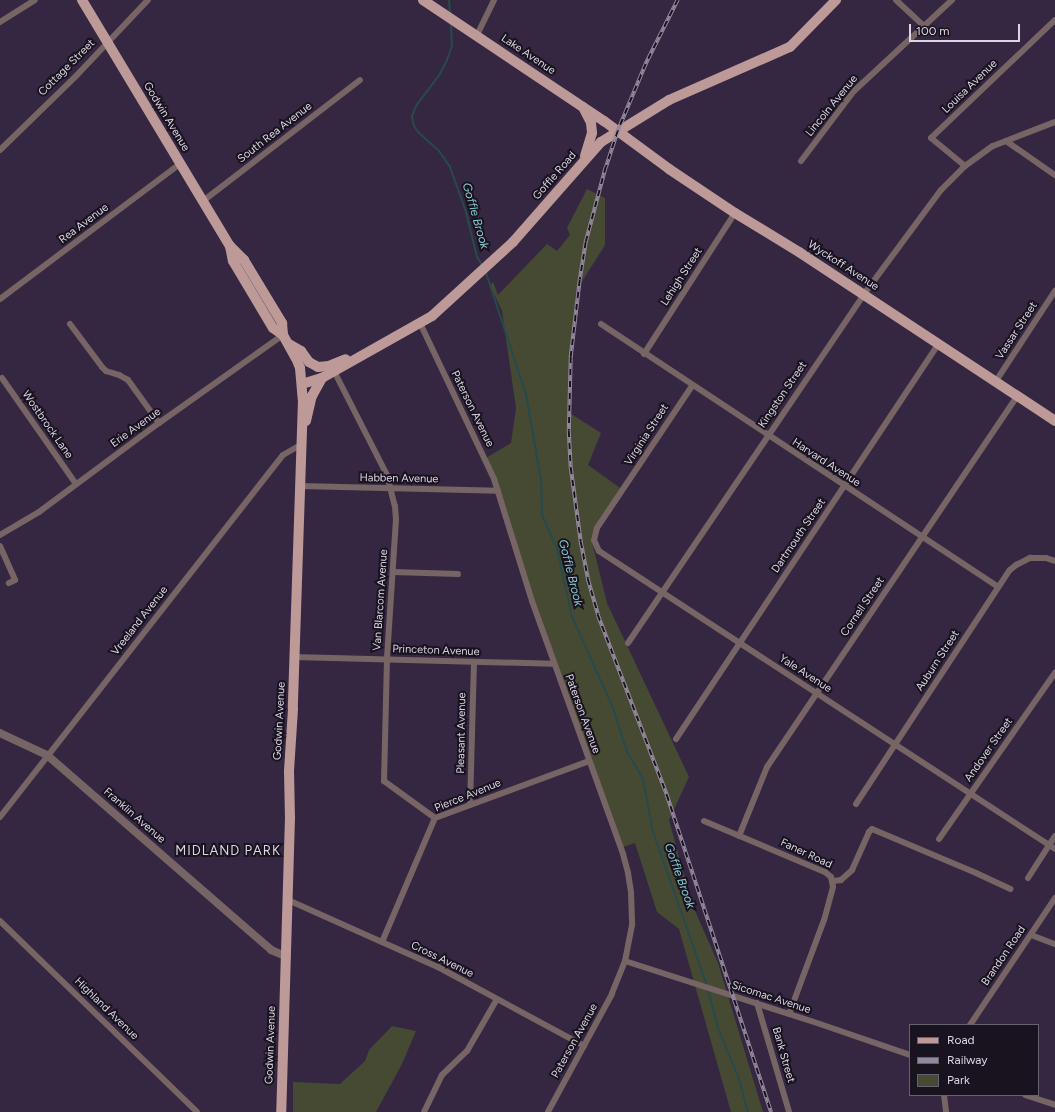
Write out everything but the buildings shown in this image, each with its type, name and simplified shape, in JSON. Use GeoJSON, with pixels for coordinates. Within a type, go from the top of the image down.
{"type":"FeatureCollection","features":[{"type":"Feature","properties":{"kind":"main road","name":"Godwin Avenue"},"geometry":{"type":"LineString","coordinates":[[82,0],[230,246],[233,261],[273,328],[286,339],[300,368],[302,384],[303,431],[289,770],[290,817],[281,1112]]}},
{"type":"Feature","properties":{"kind":"main road","name":"Lake Avenue"},"geometry":{"type":"LineString","coordinates":[[424,0],[477,34],[618,131]]}},
{"type":"Feature","properties":{"kind":"main road","name":"Goffle Road"},"geometry":{"type":"LineString","coordinates":[[302,384],[322,378],[432,316],[513,242],[601,142],[670,100],[790,47],[836,0]]}},
{"type":"Feature","properties":{"kind":"main road"},"geometry":{"type":"LineString","coordinates":[[583,107],[592,133],[584,162]]}},
{"type":"Feature","properties":{"kind":"main road","name":"Wyckoff Avenue"},"geometry":{"type":"LineString","coordinates":[[618,131],[654,159],[735,213],[800,252],[1055,421]]}},
{"type":"Feature","properties":{"kind":"main road"},"geometry":{"type":"LineString","coordinates":[[286,339],[301,351],[308,362],[318,367],[329,366],[344,358],[354,361]]}},
{"type":"Feature","properties":{"kind":"main road"},"geometry":{"type":"LineString","coordinates":[[303,431],[312,396],[322,378]]}},
{"type":"Feature","properties":{"kind":"street"},"geometry":{"type":"LineString","coordinates":[[0,22],[34,0]]}},
{"type":"Feature","properties":{"kind":"street","name":"Cottage Street"},"geometry":{"type":"LineString","coordinates":[[0,150],[85,66],[148,0]]}},
{"type":"Feature","properties":{"kind":"street"},"geometry":{"type":"LineString","coordinates":[[477,34],[494,0]]}},
{"type":"Feature","properties":{"kind":"street"},"geometry":{"type":"LineString","coordinates":[[896,0],[924,26]]}},
{"type":"Feature","properties":{"kind":"street","name":"Lincoln Avenue"},"geometry":{"type":"LineString","coordinates":[[801,161],[854,91],[952,0]]}},
{"type":"Feature","properties":{"kind":"street","name":"Louisa Avenue"},"geometry":{"type":"LineString","coordinates":[[965,166],[931,138],[1055,20]]}},
{"type":"Feature","properties":{"kind":"street","name":"South Rea Avenue"},"geometry":{"type":"LineString","coordinates":[[203,201],[360,80]]}},
{"type":"Feature","properties":{"kind":"street","name":"Kingston Street"},"geometry":{"type":"LineString","coordinates":[[628,642],[864,294],[941,190],[965,166],[993,146],[1055,122]]}},
{"type":"Feature","properties":{"kind":"street"},"geometry":{"type":"LineString","coordinates":[[1006,141],[1055,175]]}},
{"type":"Feature","properties":{"kind":"street","name":"Rea Avenue"},"geometry":{"type":"LineString","coordinates":[[0,299],[180,164]]}},
{"type":"Feature","properties":{"kind":"street","name":"Lehigh Street"},"geometry":{"type":"LineString","coordinates":[[645,353],[735,213]]}},
{"type":"Feature","properties":{"kind":"street","name":"Vassar Street"},"geometry":{"type":"LineString","coordinates":[[996,381],[1055,291]]}},
{"type":"Feature","properties":{"kind":"street","name":"Paterson Avenue"},"geometry":{"type":"LineString","coordinates":[[420,323],[484,456],[498,491],[509,533],[553,664],[623,854],[628,873],[631,892],[632,925],[625,961],[612,994],[548,1112]]}},
{"type":"Feature","properties":{"kind":"street"},"geometry":{"type":"LineString","coordinates":[[70,324],[106,371],[124,377],[128,380],[159,423]]}},
{"type":"Feature","properties":{"kind":"street","name":"Harvard Avenue"},"geometry":{"type":"LineString","coordinates":[[601,324],[692,386],[998,587]]}},
{"type":"Feature","properties":{"kind":"street","name":"Erie Avenue"},"geometry":{"type":"LineString","coordinates":[[0,535],[39,512],[159,423],[286,339]]}},
{"type":"Feature","properties":{"kind":"street","name":"Dartmouth Street"},"geometry":{"type":"LineString","coordinates":[[676,739],[938,344]]}},
{"type":"Feature","properties":{"kind":"street","name":"Van Blarcom Avenue"},"geometry":{"type":"LineString","coordinates":[[334,371],[385,470],[392,489],[396,519],[387,659],[384,781],[435,818]]}},
{"type":"Feature","properties":{"kind":"street","name":"Wostbrock Lane"},"geometry":{"type":"LineString","coordinates":[[2,378],[76,484]]}},
{"type":"Feature","properties":{"kind":"street","name":"Virginia Street"},"geometry":{"type":"LineString","coordinates":[[620,495],[692,386]]}},
{"type":"Feature","properties":{"kind":"street","name":"Cornell Street"},"geometry":{"type":"LineString","coordinates":[[739,836],[768,767],[1017,396]]}},
{"type":"Feature","properties":{"kind":"street","name":"Vreeland Avenue"},"geometry":{"type":"LineString","coordinates":[[0,817],[283,455],[302,444]]}},
{"type":"Feature","properties":{"kind":"street","name":"Habben Avenue"},"geometry":{"type":"LineString","coordinates":[[300,486],[498,491]]}},
{"type":"Feature","properties":{"kind":"street","name":"Yale Avenue"},"geometry":{"type":"LineString","coordinates":[[620,495],[597,528],[594,540],[596,546],[603,554],[1052,847]]}},
{"type":"Feature","properties":{"kind":"street"},"geometry":{"type":"LineString","coordinates":[[0,546],[15,580],[9,583]]}},
{"type":"Feature","properties":{"kind":"street","name":"Auburn Street"},"geometry":{"type":"LineString","coordinates":[[856,804],[1010,570],[1023,561],[1038,557],[1055,561]]}},
{"type":"Feature","properties":{"kind":"street"},"geometry":{"type":"LineString","coordinates":[[393,572],[458,574]]}},
{"type":"Feature","properties":{"kind":"street","name":"Princeton Avenue"},"geometry":{"type":"LineString","coordinates":[[294,657],[553,664]]}},
{"type":"Feature","properties":{"kind":"street","name":"Pleasant Avenue"},"geometry":{"type":"LineString","coordinates":[[470,805],[474,662]]}},
{"type":"Feature","properties":{"kind":"street","name":"Andover Street"},"geometry":{"type":"LineString","coordinates":[[939,839],[1055,673]]}},
{"type":"Feature","properties":{"kind":"street","name":"Franklin Avenue"},"geometry":{"type":"LineString","coordinates":[[0,733],[47,755],[271,950],[285,956]]}},
{"type":"Feature","properties":{"kind":"street","name":"Pierce Avenue"},"geometry":{"type":"LineString","coordinates":[[382,942],[435,818],[589,761]]}},
{"type":"Feature","properties":{"kind":"street","name":"Faner Road"},"geometry":{"type":"LineString","coordinates":[[704,822],[825,872],[833,881],[824,920],[789,1014]]}},
{"type":"Feature","properties":{"kind":"street"},"geometry":{"type":"LineString","coordinates":[[833,881],[841,880],[852,870],[869,832],[872,829],[976,872],[1011,890]]}},
{"type":"Feature","properties":{"kind":"street"},"geometry":{"type":"LineString","coordinates":[[1028,878],[1052,847],[1055,836]]}},
{"type":"Feature","properties":{"kind":"street","name":"Brandon Road"},"geometry":{"type":"LineString","coordinates":[[971,1024],[1055,898]]}},
{"type":"Feature","properties":{"kind":"street","name":"Cross Avenue"},"geometry":{"type":"LineString","coordinates":[[288,900],[438,968],[584,1046]]}},
{"type":"Feature","properties":{"kind":"street","name":"Highland Avenue"},"geometry":{"type":"LineString","coordinates":[[0,921],[197,1112]]}},
{"type":"Feature","properties":{"kind":"street"},"geometry":{"type":"LineString","coordinates":[[1031,935],[1055,944]]}},
{"type":"Feature","properties":{"kind":"street","name":"Sicomac Avenue"},"geometry":{"type":"LineString","coordinates":[[625,961],[757,1003],[909,1055]]}},
{"type":"Feature","properties":{"kind":"street"},"geometry":{"type":"LineString","coordinates":[[424,1112],[442,1075],[467,1051],[497,999]]}},
{"type":"Feature","properties":{"kind":"street","name":"Bank Street"},"geometry":{"type":"LineString","coordinates":[[757,1003],[789,1112]]}},
{"type":"Feature","properties":{"kind":"street"},"geometry":{"type":"LineString","coordinates":[[944,1096],[946,1112]]}},
{"type":"Feature","properties":{"kind":"street"},"geometry":{"type":"LineString","coordinates":[[1028,1096],[1055,1105]]}},
{"type":"Feature","properties":{"kind":"green space"},"geometry":{"type":"Polygon","coordinates":[[[587,189],[605,198],[605,245],[576,291],[568,412],[601,433],[588,465],[623,490],[591,538],[607,603],[689,777],[669,820],[692,904],[718,963],[763,1112],[731,1112],[679,929],[657,912],[635,843],[620,848],[486,458],[511,443],[516,408],[502,311],[490,285],[493,282],[498,295],[547,244],[557,251],[570,235],[567,228],[587,189]]]}},
{"type":"Feature","properties":{"kind":"green space"},"geometry":{"type":"Polygon","coordinates":[[[392,1026],[416,1031],[402,1064],[376,1112],[293,1112],[293,1082],[340,1084],[365,1061],[369,1050],[392,1026]]]}},
{"type":"Feature","properties":{"kind":"waterway","name":"Goffle Brook"},"geometry":{"type":"LineString","coordinates":[[449,0],[450,14]]}},
{"type":"Feature","properties":{"kind":"waterway","name":"Goffle Brook"},"geometry":{"type":"LineString","coordinates":[[451,22],[452,46],[447,60],[440,74],[417,104],[412,116],[414,126],[418,132],[439,151],[450,167],[466,212],[477,257],[482,265]]}},
{"type":"Feature","properties":{"kind":"waterway","name":"Goffle Brook"},"geometry":{"type":"LineString","coordinates":[[485,270],[526,394],[541,480],[542,515],[557,549],[572,617],[613,708],[627,752],[643,779],[653,832],[707,985]]}},
{"type":"Feature","properties":{"kind":"waterway","name":"Goffle Brook"},"geometry":{"type":"LineString","coordinates":[[708,990],[718,1028],[739,1079],[748,1112]]}},
{"type":"Feature","properties":{"kind":"railway"},"geometry":{"type":"LineString","coordinates":[[678,0],[646,64],[618,131],[606,167],[586,242],[571,357],[569,431],[571,468],[581,542],[588,579],[598,615],[667,795],[771,1112]]}},
{"type":"Feature","properties":{"kind":"district","name":"MIDLAND PARK"},"geometry":{"type":"Point","coordinates":[228,851]}}]}
